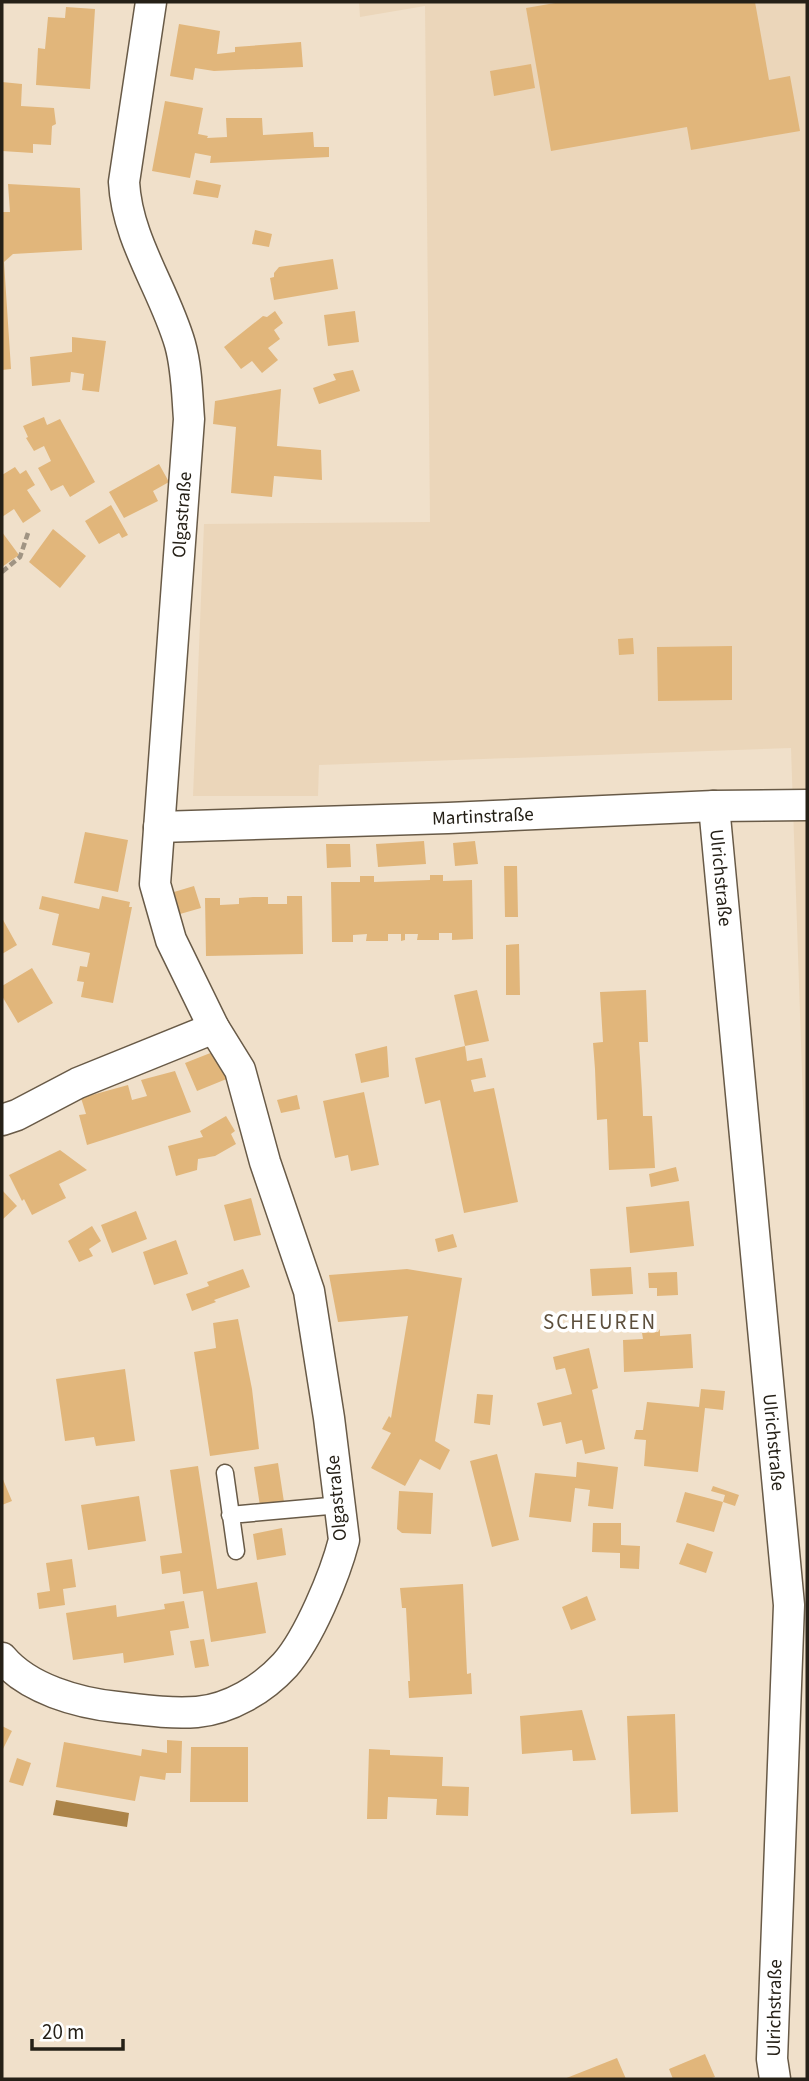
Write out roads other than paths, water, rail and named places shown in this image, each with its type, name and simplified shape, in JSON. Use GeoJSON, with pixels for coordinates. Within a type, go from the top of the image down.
{"type":"FeatureCollection","features":[{"type":"Feature","properties":{"kind":"street","name":"Olgastraße"},"geometry":{"type":"LineString","coordinates":[[2,1658],[12,1670],[47,1689],[95,1704],[160,1712],[198,1712],[223,1706],[249,1694],[286,1664],[320,1604],[340,1557],[344,1540],[309,1291],[265,1162],[240,1070],[214,1028],[170,940],[155,884],[188,419],[187,380],[179,343],[139,245],[125,202],[124,182],[152,2]]}},
{"type":"Feature","properties":{"kind":"street","name":"Martinstraße"},"geometry":{"type":"LineString","coordinates":[[159,827],[714,806],[807,805]]}},
{"type":"Feature","properties":{"kind":"street","name":"Ulrichstraße"},"geometry":{"type":"LineString","coordinates":[[714,806],[789,1605],[772,2059],[775,2079]]}},
{"type":"Feature","properties":{"kind":"street"},"geometry":{"type":"LineString","coordinates":[[2,1119],[17,1115],[78,1083],[214,1028]]}},
{"type":"Feature","properties":{"kind":"lane"},"geometry":{"type":"LineString","coordinates":[[225,1474],[236,1551]]}},
{"type":"Feature","properties":{"kind":"lane"},"geometry":{"type":"LineString","coordinates":[[230,1515],[340,1505]]}},
{"type":"Feature","properties":{"kind":"district","name":"SCHEUREN"},"geometry":{"type":"Point","coordinates":[600,1322]}}]}
